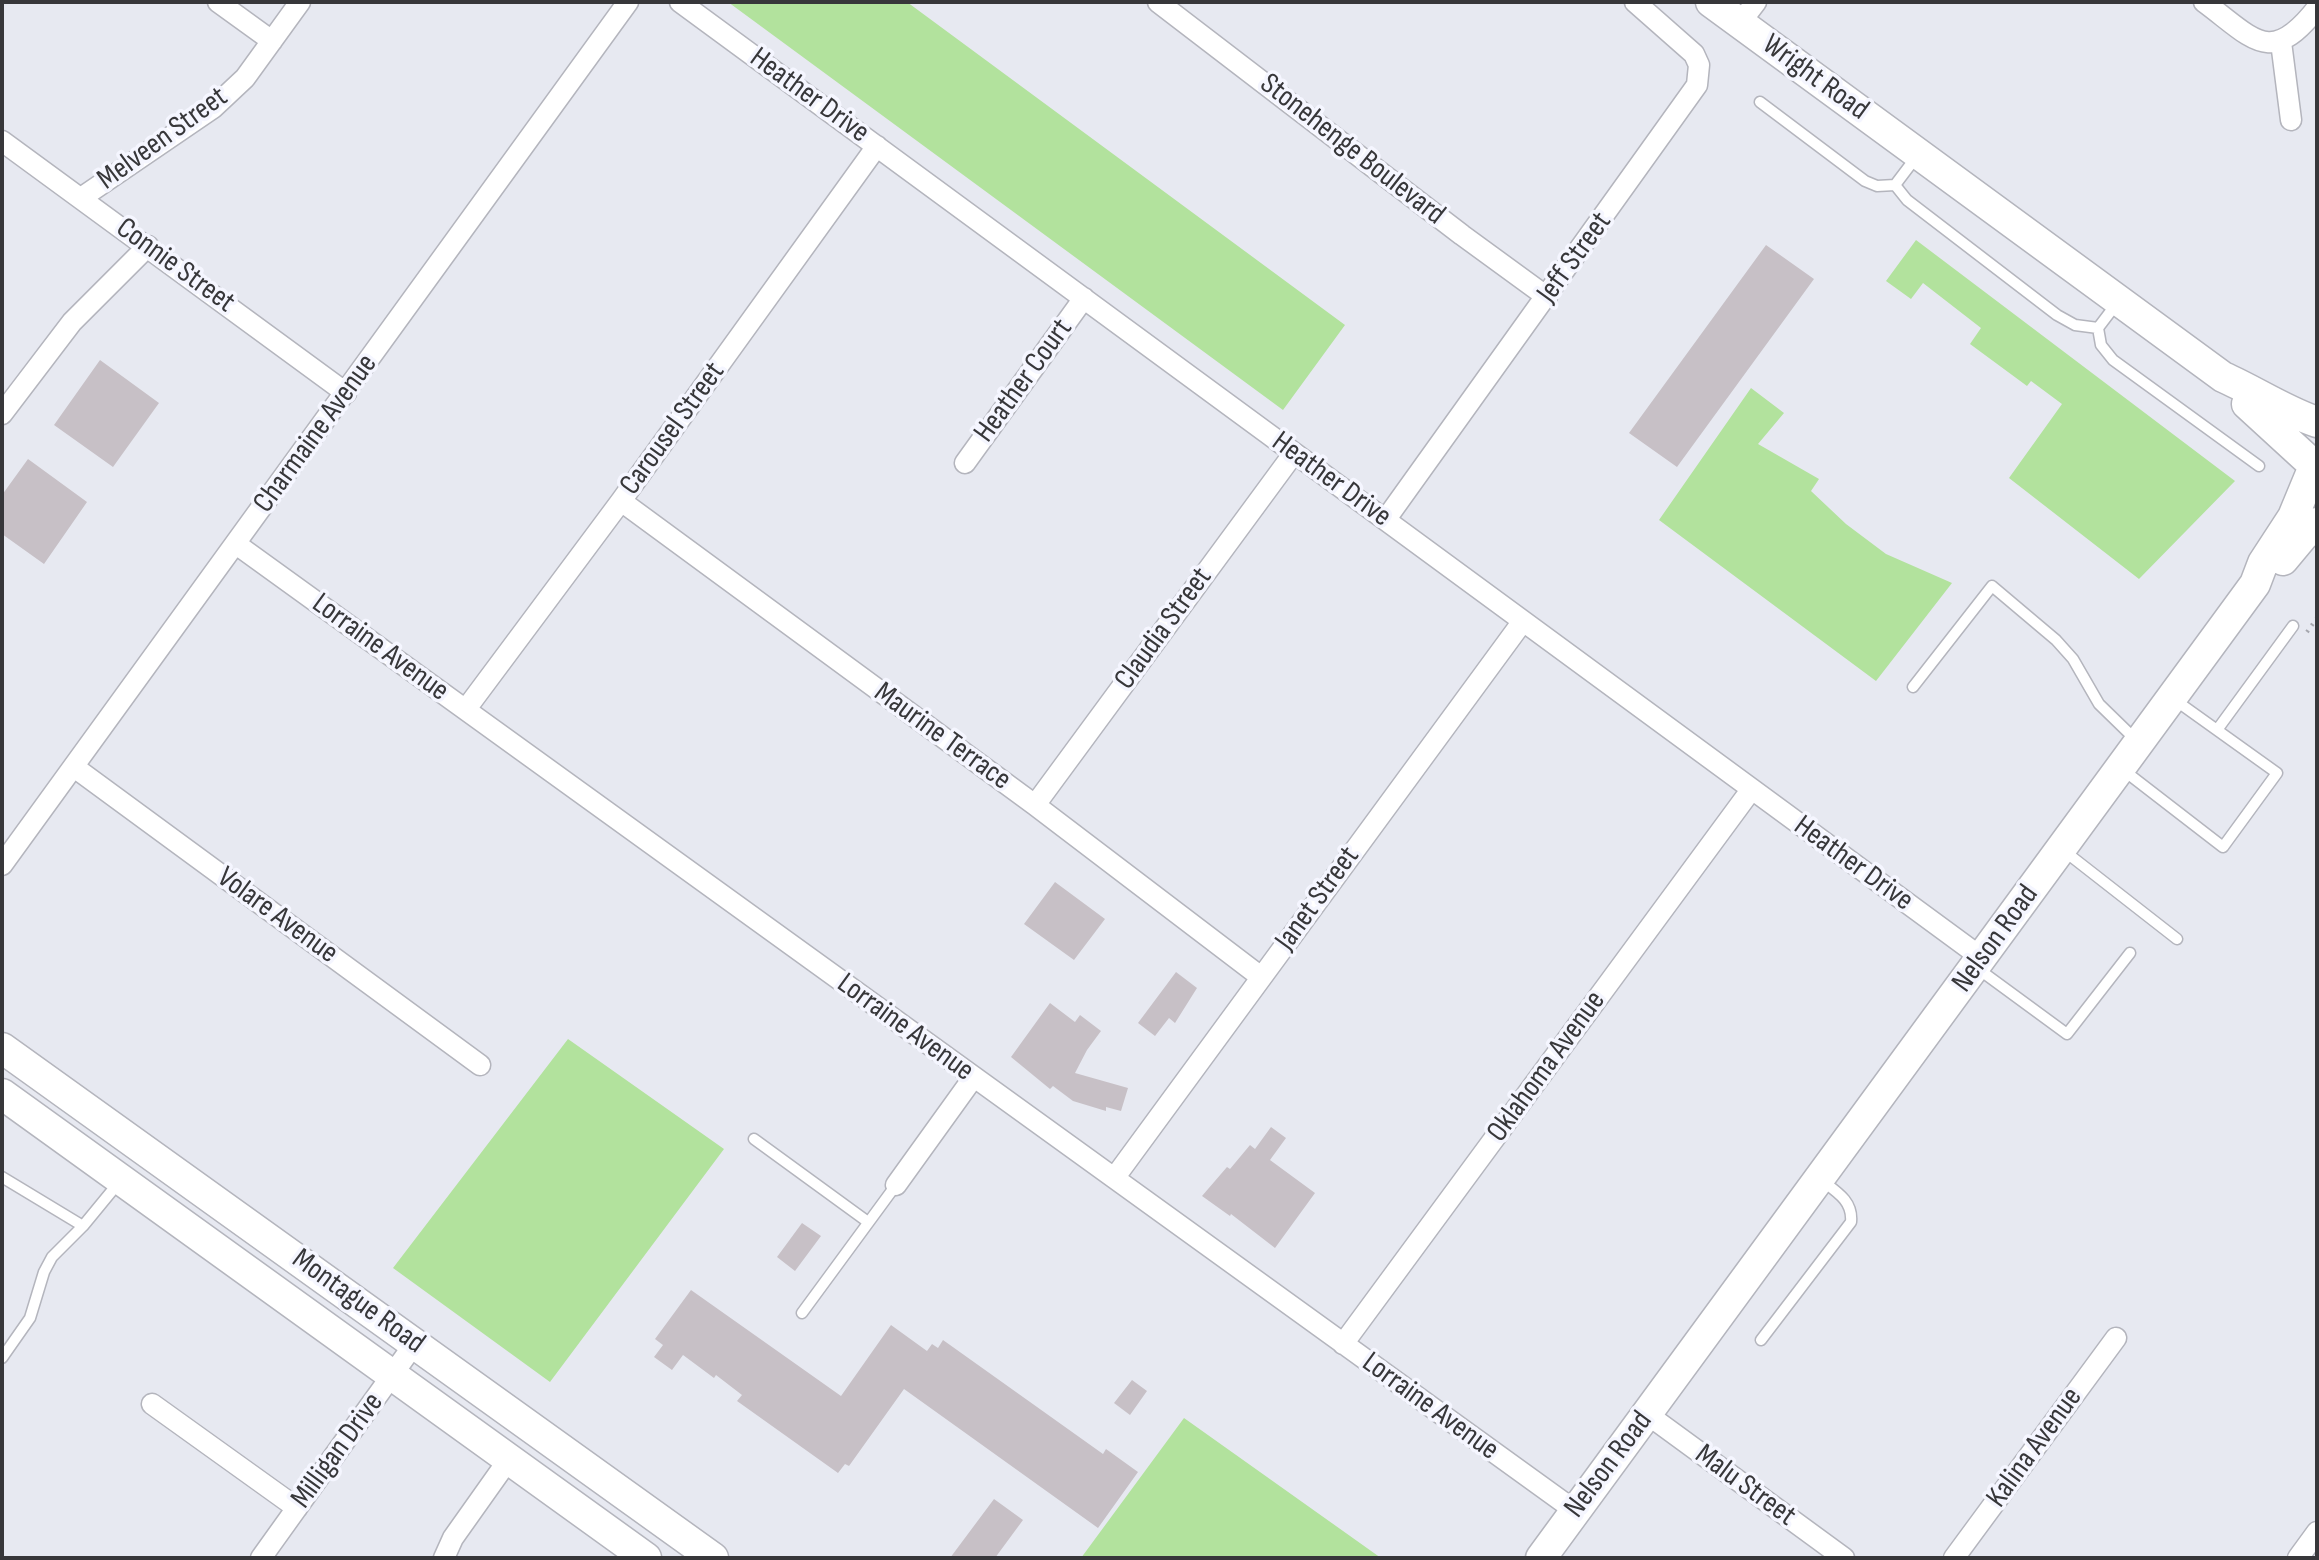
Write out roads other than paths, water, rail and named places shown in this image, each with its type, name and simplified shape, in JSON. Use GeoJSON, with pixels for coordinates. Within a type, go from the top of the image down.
{"type":"FeatureCollection","features":[{"type":"Feature","properties":{"kind":"main road","name":"Wright Road"},"geometry":{"type":"LineString","coordinates":[[1711,2],[1748,13],[1919,153],[2223,377],[2251,389],[2281,408],[2317,422]]}},
{"type":"Feature","properties":{"kind":"main road","name":"Wright Road"},"geometry":{"type":"LineString","coordinates":[[2223,377],[2244,402],[2313,464]]}},
{"type":"Feature","properties":{"kind":"main road","name":"Nelson Road"},"geometry":{"type":"LineString","coordinates":[[1541,1558],[2255,584],[2263,563],[2293,517],[2313,464]]}},
{"type":"Feature","properties":{"kind":"main road","name":"Nelson Road"},"geometry":{"type":"LineString","coordinates":[[2255,584],[2275,570],[2317,523]]}},
{"type":"Feature","properties":{"kind":"main road","name":"Montague Road"},"geometry":{"type":"LineString","coordinates":[[2,1048],[713,1558]]}},
{"type":"Feature","properties":{"kind":"main road","name":"Montague Road"},"geometry":{"type":"LineString","coordinates":[[2,1094],[646,1558]]}},
{"type":"Feature","properties":{"kind":"street"},"geometry":{"type":"LineString","coordinates":[[218,2],[272,41]]}},
{"type":"Feature","properties":{"kind":"street","name":"Melveen Street"},"geometry":{"type":"LineString","coordinates":[[81,198],[205,115],[245,78],[300,2]]}},
{"type":"Feature","properties":{"kind":"street","name":"Charmaine Avenue"},"geometry":{"type":"LineString","coordinates":[[2,865],[628,2]]}},
{"type":"Feature","properties":{"kind":"street","name":"Heather Drive"},"geometry":{"type":"LineString","coordinates":[[680,2],[1386,519],[1979,963]]}},
{"type":"Feature","properties":{"kind":"street","name":"Stonehenge Boulevard"},"geometry":{"type":"LineString","coordinates":[[1158,2],[1547,297]]}},
{"type":"Feature","properties":{"kind":"street","name":"Jeff Street"},"geometry":{"type":"LineString","coordinates":[[1386,519],[1671,124],[1698,80],[1699,65],[1694,54],[1635,2]]}},
{"type":"Feature","properties":{"kind":"street"},"geometry":{"type":"LineString","coordinates":[[2204,2],[2253,38],[2266,42],[2281,42],[2297,31],[2317,8]]}},
{"type":"Feature","properties":{"kind":"street"},"geometry":{"type":"LineString","coordinates":[[2281,42],[2291,120]]}},
{"type":"Feature","properties":{"kind":"street","name":"Connie Street"},"geometry":{"type":"LineString","coordinates":[[2,141],[346,393]]}},
{"type":"Feature","properties":{"kind":"street","name":"Carousel Street"},"geometry":{"type":"LineString","coordinates":[[466,709],[621,501],[877,146]]}},
{"type":"Feature","properties":{"kind":"street"},"geometry":{"type":"LineString","coordinates":[[2,414],[72,322],[148,246]]}},
{"type":"Feature","properties":{"kind":"street","name":"Heather Court"},"geometry":{"type":"LineString","coordinates":[[965,463],[1084,298]]}},
{"type":"Feature","properties":{"kind":"street","name":"Claudia Street"},"geometry":{"type":"LineString","coordinates":[[1035,805],[1294,453]]}},
{"type":"Feature","properties":{"kind":"street","name":"Maurine Terrace"},"geometry":{"type":"LineString","coordinates":[[621,501],[1035,805],[1261,977]]}},
{"type":"Feature","properties":{"kind":"street","name":"Lorraine Avenue"},"geometry":{"type":"LineString","coordinates":[[236,544],[1574,1510]]}},
{"type":"Feature","properties":{"kind":"street","name":"Janet Street"},"geometry":{"type":"LineString","coordinates":[[1115,1177],[1523,621]]}},
{"type":"Feature","properties":{"kind":"street","name":"Volare Avenue"},"geometry":{"type":"LineString","coordinates":[[74,767],[480,1065]]}},
{"type":"Feature","properties":{"kind":"street","name":"Oklahoma Avenue"},"geometry":{"type":"LineString","coordinates":[[1343,1344],[1751,790]]}},
{"type":"Feature","properties":{"kind":"street"},"geometry":{"type":"LineString","coordinates":[[896,1185],[973,1078]]}},
{"type":"Feature","properties":{"kind":"street","name":"Kalina Avenue"},"geometry":{"type":"LineString","coordinates":[[1954,1558],[2116,1338]]}},
{"type":"Feature","properties":{"kind":"street","name":"Milligan Drive"},"geometry":{"type":"LineString","coordinates":[[261,1558],[415,1343]]}},
{"type":"Feature","properties":{"kind":"street"},"geometry":{"type":"LineString","coordinates":[[152,1404],[297,1508]]}},
{"type":"Feature","properties":{"kind":"street","name":"Malu Street"},"geometry":{"type":"LineString","coordinates":[[1647,1414],[1844,1558]]}},
{"type":"Feature","properties":{"kind":"street"},"geometry":{"type":"LineString","coordinates":[[444,1558],[453,1538],[509,1459]]}},
{"type":"Feature","properties":{"kind":"street"},"geometry":{"type":"LineString","coordinates":[[2298,1558],[2317,1532]]}},
{"type":"Feature","properties":{"kind":"lane","name":"Wright Road"},"geometry":{"type":"LineString","coordinates":[[1760,102],[1865,181],[1877,186],[1895,185],[1907,200],[2057,315],[2075,325],[2098,328]]}},
{"type":"Feature","properties":{"kind":"lane"},"geometry":{"type":"LineString","coordinates":[[1895,185],[1919,153]]}},
{"type":"Feature","properties":{"kind":"lane"},"geometry":{"type":"LineString","coordinates":[[2118,302],[2098,328],[2101,345],[2113,360],[2259,466]]}},
{"type":"Feature","properties":{"kind":"lane"},"geometry":{"type":"LineString","coordinates":[[1913,687],[1992,586],[2056,640],[2073,659],[2099,704],[2139,743]]}},
{"type":"Feature","properties":{"kind":"lane"},"geometry":{"type":"LineString","coordinates":[[2217,730],[2293,626]]}},
{"type":"Feature","properties":{"kind":"lane"},"geometry":{"type":"LineString","coordinates":[[2120,768],[2223,847],[2277,773],[2172,698]]}},
{"type":"Feature","properties":{"kind":"lane"},"geometry":{"type":"LineString","coordinates":[[2061,849],[2177,939]]}},
{"type":"Feature","properties":{"kind":"lane"},"geometry":{"type":"LineString","coordinates":[[1979,963],[2067,1034],[2130,953]]}},
{"type":"Feature","properties":{"kind":"lane"},"geometry":{"type":"LineString","coordinates":[[754,1139],[868,1222]]}},
{"type":"Feature","properties":{"kind":"lane"},"geometry":{"type":"LineString","coordinates":[[2,1177],[83,1226]]}},
{"type":"Feature","properties":{"kind":"lane"},"geometry":{"type":"LineString","coordinates":[[1761,1340],[1851,1222],[1848,1203],[1819,1179]]}},
{"type":"Feature","properties":{"kind":"lane"},"geometry":{"type":"LineString","coordinates":[[2,1358],[30,1318],[44,1272],[52,1257],[121,1180]]}},
{"type":"Feature","properties":{"kind":"lane"},"geometry":{"type":"LineString","coordinates":[[802,1313],[896,1185]]}}]}
